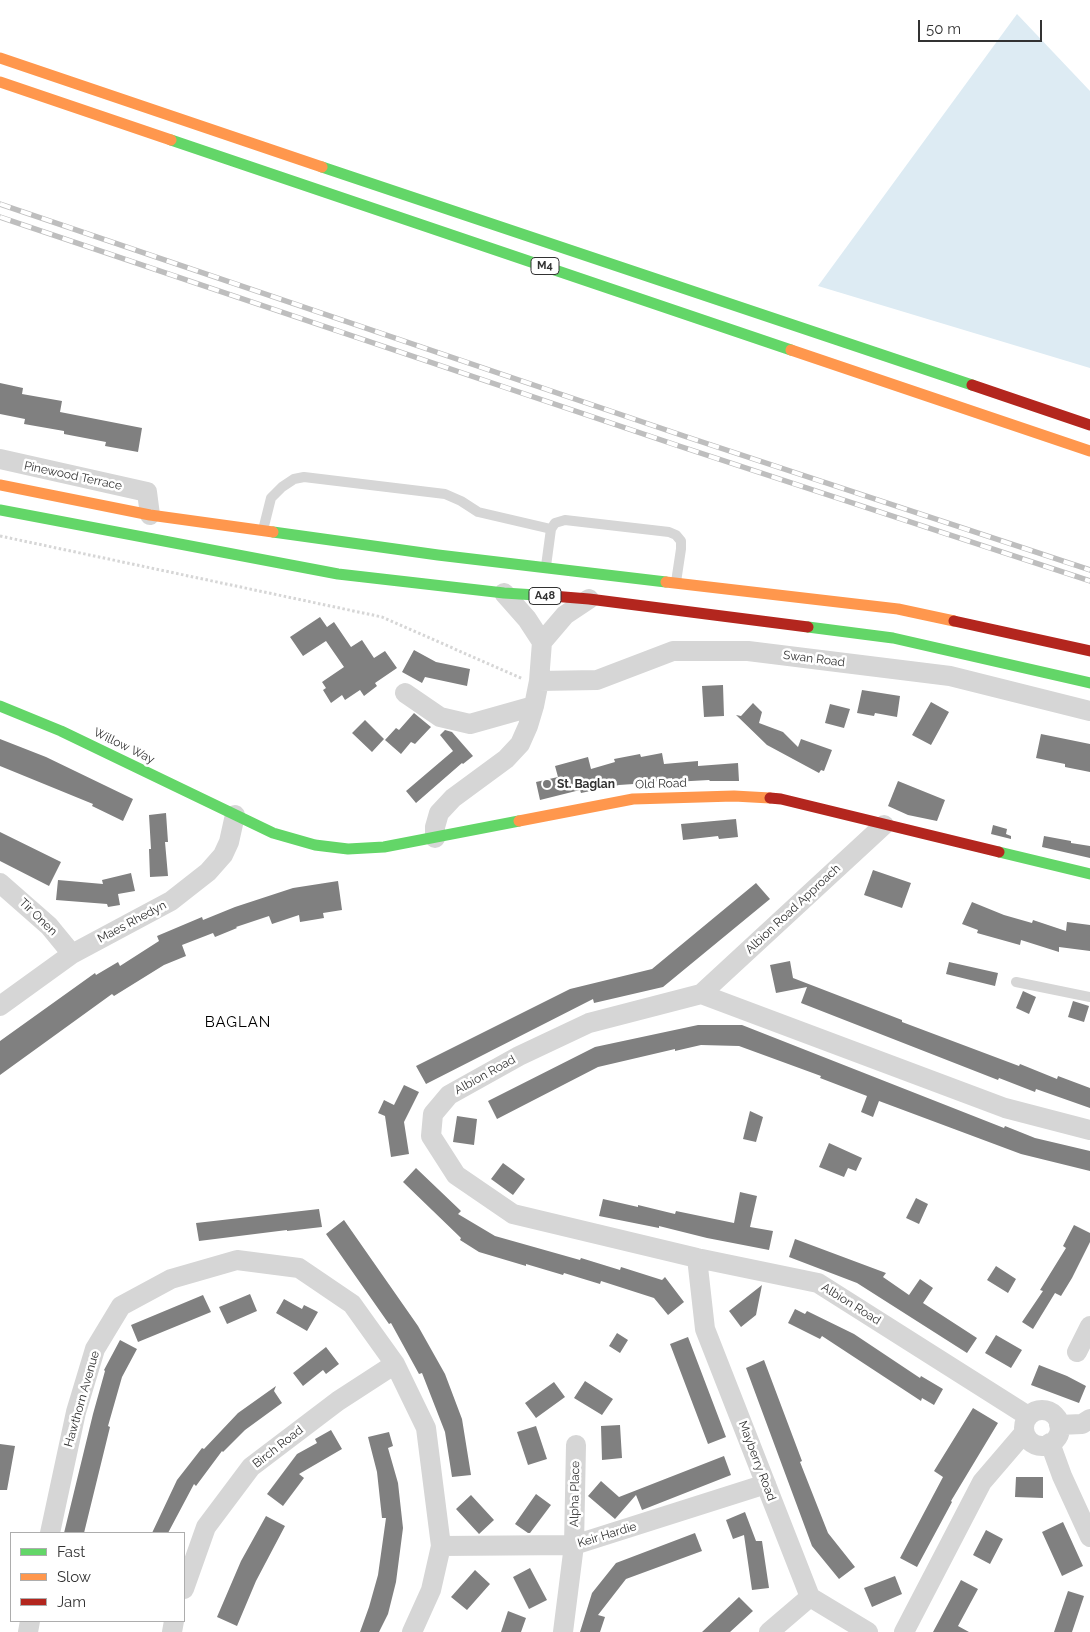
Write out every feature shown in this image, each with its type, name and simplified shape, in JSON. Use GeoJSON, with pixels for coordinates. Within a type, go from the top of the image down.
{"type":"FeatureCollection","features":[{"type":"Feature","properties":{"kind":"main road","name":"M4"},"geometry":{"type":"LineString","coordinates":[[0,58],[1090,425]]}},
{"type":"Feature","properties":{"kind":"main road","name":"M4"},"geometry":{"type":"LineString","coordinates":[[0,82],[1090,451]]}},
{"type":"Feature","properties":{"kind":"main road","name":"A48"},"geometry":{"type":"LineString","coordinates":[[0,485],[150,515],[438,555],[898,609],[1090,651]]}},
{"type":"Feature","properties":{"kind":"main road","name":"A48"},"geometry":{"type":"LineString","coordinates":[[0,510],[338,574],[589,600],[893,638],[1090,683]]}},
{"type":"Feature","properties":{"kind":"main road","name":"Willow Way"},"geometry":{"type":"LineString","coordinates":[[0,706],[61,730],[235,815]]}},
{"type":"Feature","properties":{"kind":"main road","name":"Old Road"},"geometry":{"type":"LineString","coordinates":[[235,815],[273,833],[314,844],[348,849],[384,847],[435,838],[633,798],[734,796],[781,799],[1090,874]]}},
{"type":"Feature","properties":{"kind":"street","name":"Pinewood Terrace"},"geometry":{"type":"LineString","coordinates":[[0,459],[147,492],[150,515]]}},
{"type":"Feature","properties":{"kind":"street"},"geometry":{"type":"LineString","coordinates":[[504,592],[527,618],[542,642]]}},
{"type":"Feature","properties":{"kind":"street"},"geometry":{"type":"LineString","coordinates":[[435,838],[435,827],[439,813],[453,798],[506,759],[520,744],[534,706],[539,681],[542,642],[565,615],[589,600]]}},
{"type":"Feature","properties":{"kind":"street","name":"Swan Road"},"geometry":{"type":"LineString","coordinates":[[539,681],[597,680],[673,651],[748,651],[950,676],[1090,711]]}},
{"type":"Feature","properties":{"kind":"street"},"geometry":{"type":"LineString","coordinates":[[405,693],[440,717],[470,724],[534,706]]}},
{"type":"Feature","properties":{"kind":"street","name":"Maes Rhedyn"},"geometry":{"type":"LineString","coordinates":[[0,1006],[72,954],[171,901],[208,872],[223,855],[235,815]]}},
{"type":"Feature","properties":{"kind":"street","name":"Albion Road Approach"},"geometry":{"type":"LineString","coordinates":[[701,994],[884,825]]}},
{"type":"Feature","properties":{"kind":"street","name":"Tir Onen"},"geometry":{"type":"LineString","coordinates":[[0,883],[49,926],[72,954]]}},
{"type":"Feature","properties":{"kind":"street"},"geometry":{"type":"LineString","coordinates":[[701,994],[1005,1108],[1090,1130]]}},
{"type":"Feature","properties":{"kind":"street","name":"Albion Road"},"geometry":{"type":"LineString","coordinates":[[701,994],[589,1023],[519,1056],[449,1095],[433,1114],[431,1136],[456,1175],[514,1214],[697,1258],[818,1283],[1026,1425]]}},
{"type":"Feature","properties":{"kind":"street","name":"Mayberry Road"},"geometry":{"type":"LineString","coordinates":[[697,1258],[706,1328],[810,1597]]}},
{"type":"Feature","properties":{"kind":"street","name":"Hawthorn Avenue"},"geometry":{"type":"LineString","coordinates":[[50,1532],[76,1412],[96,1349],[121,1306],[171,1280],[237,1260],[299,1268],[352,1304],[395,1364],[426,1428],[441,1546]]}},
{"type":"Feature","properties":{"kind":"street"},"geometry":{"type":"LineString","coordinates":[[1077,1352],[1090,1326]]}},
{"type":"Feature","properties":{"kind":"street","name":"Birch Road"},"geometry":{"type":"LineString","coordinates":[[185,1586],[206,1527],[251,1467],[338,1401],[395,1364]]}},
{"type":"Feature","properties":{"kind":"street"},"geometry":{"type":"LineString","coordinates":[[904,1632],[982,1482],[1026,1425],[1033,1412],[1047,1410],[1053,1414],[1059,1425],[1059,1432],[1056,1439],[1043,1446],[1029,1440],[1026,1425]]}},
{"type":"Feature","properties":{"kind":"street"},"geometry":{"type":"LineString","coordinates":[[1059,1425],[1082,1424],[1090,1420]]}},
{"type":"Feature","properties":{"kind":"street"},"geometry":{"type":"LineString","coordinates":[[1050,1443],[1062,1476],[1090,1537]]}},
{"type":"Feature","properties":{"kind":"street","name":"Alpha Place"},"geometry":{"type":"LineString","coordinates":[[563,1632],[574,1545],[576,1445]]}},
{"type":"Feature","properties":{"kind":"street","name":"Keir Hardie"},"geometry":{"type":"LineString","coordinates":[[441,1546],[574,1545],[766,1484]]}},
{"type":"Feature","properties":{"kind":"street"},"geometry":{"type":"LineString","coordinates":[[412,1632],[431,1590],[441,1546]]}},
{"type":"Feature","properties":{"kind":"street"},"geometry":{"type":"LineString","coordinates":[[769,1632],[810,1597],[868,1632]]}},
{"type":"Feature","properties":{"kind":"lane"},"geometry":{"type":"LineString","coordinates":[[262,530],[272,498],[282,487],[294,479],[304,477],[445,494],[461,501],[478,512],[551,529]]}},
{"type":"Feature","properties":{"kind":"lane"},"geometry":{"type":"LineString","coordinates":[[545,567],[551,529],[555,523],[564,520],[669,532],[676,535],[681,541],[676,582]]}},
{"type":"Feature","properties":{"kind":"lane"},"geometry":{"type":"LineString","coordinates":[[1016,982],[1090,997]]}},
{"type":"Feature","properties":{"kind":"path"},"geometry":{"type":"LineString","coordinates":[[0,536],[382,617],[526,680],[539,681]]}},
{"type":"Feature","properties":{"kind":"shaded area"},"geometry":{"type":"Polygon","coordinates":[[[1017,14],[1090,91],[1090,368],[818,286],[1017,14]]]}},
{"type":"Feature","properties":{"kind":"building"},"geometry":{"type":"Polygon","coordinates":[[[0,383],[23,388],[22,394],[62,401],[60,412],[142,428],[138,452],[105,446],[106,442],[64,434],[64,431],[24,424],[25,419],[0,414],[0,383]]]}},
{"type":"Feature","properties":{"kind":"building"},"geometry":{"type":"Polygon","coordinates":[[[320,617],[327,627],[334,622],[351,647],[362,640],[374,658],[385,651],[397,668],[375,683],[377,686],[364,696],[360,690],[345,700],[342,695],[331,703],[323,690],[326,688],[322,682],[344,667],[326,641],[303,656],[290,637],[320,617]]]}},
{"type":"Feature","properties":{"kind":"building"},"geometry":{"type":"Polygon","coordinates":[[[414,650],[436,662],[470,669],[467,686],[425,677],[422,683],[402,672],[414,650]]]}},
{"type":"Feature","properties":{"kind":"building"},"geometry":{"type":"Polygon","coordinates":[[[723,685],[724,716],[704,717],[702,686],[723,685]]]}},
{"type":"Feature","properties":{"kind":"building"},"geometry":{"type":"Polygon","coordinates":[[[862,690],[900,696],[897,717],[875,713],[874,716],[857,713],[862,690]]]}},
{"type":"Feature","properties":{"kind":"building"},"geometry":{"type":"Polygon","coordinates":[[[931,702],[949,712],[931,745],[912,735],[931,702]]]}},
{"type":"Feature","properties":{"kind":"building"},"geometry":{"type":"Polygon","coordinates":[[[753,703],[762,712],[759,723],[783,732],[798,747],[801,739],[832,750],[824,771],[821,770],[819,773],[767,745],[736,715],[741,716],[753,703]]]}},
{"type":"Feature","properties":{"kind":"building"},"geometry":{"type":"Polygon","coordinates":[[[830,704],[850,709],[844,728],[825,723],[830,704]]]}},
{"type":"Feature","properties":{"kind":"building"},"geometry":{"type":"Polygon","coordinates":[[[414,713],[431,727],[415,744],[411,742],[401,754],[385,740],[396,728],[399,730],[414,713]]]}},
{"type":"Feature","properties":{"kind":"building"},"geometry":{"type":"Polygon","coordinates":[[[365,720],[384,739],[372,752],[352,733],[365,720]]]}},
{"type":"Feature","properties":{"kind":"building"},"geometry":{"type":"Polygon","coordinates":[[[445,730],[452,732],[473,756],[462,763],[416,803],[406,791],[453,751],[440,735],[445,730]]]}},
{"type":"Feature","properties":{"kind":"building"},"geometry":{"type":"Polygon","coordinates":[[[1041,734],[1090,744],[1090,772],[1036,758],[1041,734]]]}},
{"type":"Feature","properties":{"kind":"building"},"geometry":{"type":"Polygon","coordinates":[[[0,739],[46,757],[133,799],[123,821],[92,806],[93,804],[0,766],[0,739]]]}},
{"type":"Feature","properties":{"kind":"building"},"geometry":{"type":"Polygon","coordinates":[[[662,753],[664,764],[698,761],[698,766],[738,763],[739,781],[673,782],[672,778],[648,783],[619,785],[581,793],[580,790],[540,800],[536,782],[558,777],[555,766],[588,757],[591,769],[615,762],[614,759],[640,754],[641,757],[662,753]]]}},
{"type":"Feature","properties":{"kind":"building"},"geometry":{"type":"Polygon","coordinates":[[[898,781],[945,800],[937,821],[908,815],[888,806],[898,781]]]}},
{"type":"Feature","properties":{"kind":"building"},"geometry":{"type":"Polygon","coordinates":[[[166,813],[168,842],[165,842],[168,876],[150,877],[149,815],[166,813]]]}},
{"type":"Feature","properties":{"kind":"building"},"geometry":{"type":"Polygon","coordinates":[[[736,819],[738,837],[719,839],[718,836],[683,840],[681,824],[736,819]]]}},
{"type":"Feature","properties":{"kind":"building"},"geometry":{"type":"Polygon","coordinates":[[[993,825],[1007,829],[1006,834],[1011,836],[1011,839],[991,834],[993,825]]]}},
{"type":"Feature","properties":{"kind":"building"},"geometry":{"type":"Polygon","coordinates":[[[0,832],[61,862],[49,886],[0,861],[0,832]]]}},
{"type":"Feature","properties":{"kind":"building"},"geometry":{"type":"Polygon","coordinates":[[[1044,836],[1090,846],[1090,858],[1042,847],[1044,836]]]}},
{"type":"Feature","properties":{"kind":"building"},"geometry":{"type":"Polygon","coordinates":[[[873,870],[911,883],[902,908],[864,895],[873,870]]]}},
{"type":"Feature","properties":{"kind":"building"},"geometry":{"type":"Polygon","coordinates":[[[131,873],[135,891],[118,894],[120,905],[108,907],[107,904],[56,900],[58,880],[103,884],[102,880],[131,873]]]}},
{"type":"Feature","properties":{"kind":"building"},"geometry":{"type":"Polygon","coordinates":[[[338,881],[342,910],[323,913],[324,918],[300,922],[299,915],[272,924],[269,916],[236,927],[215,937],[213,933],[182,945],[186,956],[164,965],[114,996],[112,994],[0,1075],[0,1041],[95,973],[96,975],[118,962],[120,966],[159,941],[157,936],[202,917],[203,920],[235,907],[293,888],[338,881]]]}},
{"type":"Feature","properties":{"kind":"building"},"geometry":{"type":"Polygon","coordinates":[[[756,883],[770,899],[663,987],[594,1003],[593,999],[426,1084],[416,1066],[570,989],[652,969],[756,883]]]}},
{"type":"Feature","properties":{"kind":"building"},"geometry":{"type":"Polygon","coordinates":[[[972,902],[1004,915],[1032,923],[1033,920],[1066,931],[1067,922],[1090,925],[1090,951],[1059,947],[1059,952],[1021,940],[1020,945],[977,933],[978,930],[962,924],[972,902]]]}},
{"type":"Feature","properties":{"kind":"building"},"geometry":{"type":"Polygon","coordinates":[[[790,961],[793,978],[1019,1066],[1020,1064],[1057,1079],[1058,1076],[1090,1088],[1090,1108],[1036,1089],[1035,1092],[999,1078],[998,1080],[801,1003],[807,987],[776,993],[770,965],[790,961]]]}},
{"type":"Feature","properties":{"kind":"building"},"geometry":{"type":"Polygon","coordinates":[[[949,962],[998,973],[995,986],[946,974],[949,962]]]}},
{"type":"Feature","properties":{"kind":"building"},"geometry":{"type":"Polygon","coordinates":[[[1023,991],[1036,997],[1029,1014],[1016,1008],[1023,991]]]}},
{"type":"Feature","properties":{"kind":"building"},"geometry":{"type":"Polygon","coordinates":[[[1073,1001],[1089,1006],[1084,1022],[1068,1017],[1073,1001]]]}},
{"type":"Feature","properties":{"kind":"building"},"geometry":{"type":"Polygon","coordinates":[[[698,1025],[742,1025],[1004,1128],[1005,1126],[1035,1138],[1090,1151],[1090,1171],[1021,1154],[879,1101],[873,1117],[861,1112],[867,1096],[820,1078],[821,1076],[739,1046],[701,1045],[675,1051],[675,1049],[598,1067],[497,1119],[488,1101],[595,1047],[698,1025]]]}},
{"type":"Feature","properties":{"kind":"building"},"geometry":{"type":"Polygon","coordinates":[[[404,1085],[419,1092],[404,1122],[409,1154],[391,1157],[385,1116],[378,1113],[384,1100],[394,1105],[404,1085]]]}},
{"type":"Feature","properties":{"kind":"building"},"geometry":{"type":"Polygon","coordinates":[[[750,1111],[763,1117],[756,1142],[743,1139],[750,1111]]]}},
{"type":"Feature","properties":{"kind":"building"},"geometry":{"type":"Polygon","coordinates":[[[457,1116],[477,1119],[474,1145],[453,1142],[457,1116]]]}},
{"type":"Feature","properties":{"kind":"building"},"geometry":{"type":"Polygon","coordinates":[[[829,1143],[862,1158],[856,1171],[848,1168],[844,1177],[819,1167],[829,1143]]]}},
{"type":"Feature","properties":{"kind":"building"},"geometry":{"type":"Polygon","coordinates":[[[503,1163],[525,1179],[513,1195],[491,1179],[503,1163]]]}},
{"type":"Feature","properties":{"kind":"building"},"geometry":{"type":"Polygon","coordinates":[[[416,1168],[461,1211],[458,1214],[495,1236],[620,1270],[621,1267],[662,1280],[665,1277],[684,1302],[668,1315],[654,1298],[601,1281],[600,1284],[564,1273],[563,1275],[526,1264],[526,1266],[479,1252],[460,1240],[461,1238],[403,1182],[416,1168]]]}},
{"type":"Feature","properties":{"kind":"building"},"geometry":{"type":"Polygon","coordinates":[[[740,1192],[757,1196],[750,1227],[773,1231],[769,1250],[659,1226],[659,1228],[599,1216],[603,1199],[675,1214],[676,1211],[734,1223],[740,1192]]]}},
{"type":"Feature","properties":{"kind":"building"},"geometry":{"type":"Polygon","coordinates":[[[916,1198],[928,1204],[919,1224],[906,1218],[916,1198]]]}},
{"type":"Feature","properties":{"kind":"building"},"geometry":{"type":"Polygon","coordinates":[[[319,1209],[322,1227],[199,1241],[196,1223],[319,1209]]]}},
{"type":"Feature","properties":{"kind":"building"},"geometry":{"type":"Polygon","coordinates":[[[344,1220],[418,1326],[445,1374],[462,1419],[471,1475],[452,1477],[445,1432],[422,1373],[419,1374],[391,1323],[389,1324],[326,1234],[344,1220]]]}},
{"type":"Feature","properties":{"kind":"building"},"geometry":{"type":"Polygon","coordinates":[[[1074,1225],[1090,1233],[1090,1242],[1061,1296],[1055,1293],[1033,1329],[1022,1322],[1043,1291],[1040,1290],[1066,1248],[1063,1246],[1074,1225]]]}},
{"type":"Feature","properties":{"kind":"building"},"geometry":{"type":"Polygon","coordinates":[[[795,1239],[886,1273],[883,1277],[909,1295],[920,1279],[933,1288],[923,1303],[977,1338],[967,1353],[857,1283],[789,1257],[795,1239]]]}},
{"type":"Feature","properties":{"kind":"building"},"geometry":{"type":"Polygon","coordinates":[[[996,1266],[1016,1279],[1008,1293],[987,1280],[996,1266]]]}},
{"type":"Feature","properties":{"kind":"building"},"geometry":{"type":"Polygon","coordinates":[[[762,1285],[756,1315],[741,1327],[729,1311],[762,1285]]]}},
{"type":"Feature","properties":{"kind":"building"},"geometry":{"type":"Polygon","coordinates":[[[250,1294],[257,1311],[227,1324],[219,1307],[250,1294]]]}},
{"type":"Feature","properties":{"kind":"building"},"geometry":{"type":"Polygon","coordinates":[[[203,1295],[211,1312],[138,1342],[131,1325],[203,1295]]]}},
{"type":"Feature","properties":{"kind":"building"},"geometry":{"type":"Polygon","coordinates":[[[284,1299],[302,1309],[304,1305],[318,1312],[307,1331],[276,1313],[284,1299]]]}},
{"type":"Feature","properties":{"kind":"building"},"geometry":{"type":"Polygon","coordinates":[[[795,1309],[805,1314],[807,1311],[854,1334],[920,1378],[921,1376],[943,1389],[934,1405],[922,1398],[921,1401],[822,1336],[820,1339],[788,1323],[795,1309]]]}},
{"type":"Feature","properties":{"kind":"building"},"geometry":{"type":"Polygon","coordinates":[[[617,1333],[628,1340],[620,1353],[609,1346],[617,1333]]]}},
{"type":"Feature","properties":{"kind":"building"},"geometry":{"type":"Polygon","coordinates":[[[996,1335],[1022,1350],[1011,1368],[985,1353],[996,1335]]]}},
{"type":"Feature","properties":{"kind":"building"},"geometry":{"type":"Polygon","coordinates":[[[688,1337],[726,1437],[708,1444],[670,1344],[688,1337]]]}},
{"type":"Feature","properties":{"kind":"building"},"geometry":{"type":"Polygon","coordinates":[[[120,1340],[137,1349],[122,1377],[108,1426],[110,1427],[84,1532],[64,1532],[105,1371],[120,1340]]]}},
{"type":"Feature","properties":{"kind":"building"},"geometry":{"type":"Polygon","coordinates":[[[326,1347],[339,1364],[326,1374],[323,1370],[303,1386],[293,1373],[326,1347]]]}},
{"type":"Feature","properties":{"kind":"building"},"geometry":{"type":"Polygon","coordinates":[[[764,1360],[802,1461],[800,1462],[828,1533],[855,1567],[839,1579],[812,1546],[746,1368],[764,1360]]]}},
{"type":"Feature","properties":{"kind":"building"},"geometry":{"type":"Polygon","coordinates":[[[1039,1365],[1086,1386],[1079,1403],[1031,1385],[1039,1365]]]}},
{"type":"Feature","properties":{"kind":"building"},"geometry":{"type":"Polygon","coordinates":[[[585,1381],[613,1399],[602,1415],[574,1398],[585,1381]]]}},
{"type":"Feature","properties":{"kind":"building"},"geometry":{"type":"Polygon","coordinates":[[[554,1382],[565,1397],[536,1418],[525,1403],[554,1382]]]}},
{"type":"Feature","properties":{"kind":"building"},"geometry":{"type":"Polygon","coordinates":[[[276,1386],[274,1391],[282,1403],[245,1430],[222,1451],[196,1486],[194,1484],[169,1532],[152,1532],[177,1480],[202,1448],[204,1449],[238,1413],[276,1386]]]}},
{"type":"Feature","properties":{"kind":"building"},"geometry":{"type":"Polygon","coordinates":[[[973,1408],[998,1423],[951,1501],[917,1567],[900,1558],[943,1477],[934,1471],[973,1408]]]}},
{"type":"Feature","properties":{"kind":"building"},"geometry":{"type":"Polygon","coordinates":[[[620,1425],[622,1458],[602,1460],[601,1426],[620,1425]]]}},
{"type":"Feature","properties":{"kind":"building"},"geometry":{"type":"Polygon","coordinates":[[[536,1426],[547,1459],[528,1465],[517,1432],[536,1426]]]}},
{"type":"Feature","properties":{"kind":"building"},"geometry":{"type":"Polygon","coordinates":[[[331,1430],[342,1449],[299,1474],[304,1478],[283,1506],[267,1494],[297,1454],[317,1443],[315,1439],[331,1430]]]}},
{"type":"Feature","properties":{"kind":"building"},"geometry":{"type":"Polygon","coordinates":[[[389,1432],[393,1446],[388,1448],[398,1483],[403,1528],[396,1582],[388,1614],[379,1632],[360,1632],[378,1575],[386,1518],[382,1518],[377,1472],[368,1437],[389,1432]]]}},
{"type":"Feature","properties":{"kind":"building"},"geometry":{"type":"Polygon","coordinates":[[[0,1444],[15,1446],[7,1490],[0,1490],[0,1444]]]}},
{"type":"Feature","properties":{"kind":"building"},"geometry":{"type":"Polygon","coordinates":[[[724,1456],[731,1475],[642,1510],[636,1495],[615,1519],[588,1496],[601,1481],[619,1497],[724,1456]]]}},
{"type":"Feature","properties":{"kind":"building"},"geometry":{"type":"Polygon","coordinates":[[[1016,1477],[1043,1477],[1043,1498],[1015,1497],[1016,1477]]]}},
{"type":"Feature","properties":{"kind":"building"},"geometry":{"type":"Polygon","coordinates":[[[536,1494],[551,1505],[530,1533],[528,1533],[515,1524],[536,1494]]]}},
{"type":"Feature","properties":{"kind":"building"},"geometry":{"type":"Polygon","coordinates":[[[471,1495],[494,1520],[479,1534],[456,1509],[471,1495]]]}},
{"type":"Feature","properties":{"kind":"building"},"geometry":{"type":"Polygon","coordinates":[[[745,1512],[756,1541],[762,1541],[769,1588],[752,1590],[744,1535],[733,1539],[726,1520],[745,1512]]]}},
{"type":"Feature","properties":{"kind":"building"},"geometry":{"type":"Polygon","coordinates":[[[266,1516],[285,1526],[256,1581],[237,1626],[217,1617],[241,1561],[266,1516]]]}},
{"type":"Feature","properties":{"kind":"building"},"geometry":{"type":"Polygon","coordinates":[[[1063,1522],[1083,1566],[1062,1576],[1042,1532],[1063,1522]]]}},
{"type":"Feature","properties":{"kind":"building"},"geometry":{"type":"Polygon","coordinates":[[[986,1530],[1003,1539],[990,1564],[973,1555],[986,1530]]]}},
{"type":"Feature","properties":{"kind":"building"},"geometry":{"type":"Polygon","coordinates":[[[695,1533],[702,1551],[626,1579],[598,1615],[605,1617],[600,1632],[580,1632],[592,1593],[616,1563],[695,1533]]]}},
{"type":"Feature","properties":{"kind":"building"},"geometry":{"type":"Polygon","coordinates":[[[530,1568],[547,1600],[529,1609],[513,1577],[530,1568]]]}},
{"type":"Feature","properties":{"kind":"building"},"geometry":{"type":"Polygon","coordinates":[[[475,1570],[490,1584],[467,1610],[451,1597],[475,1570]]]}},
{"type":"Feature","properties":{"kind":"building"},"geometry":{"type":"Polygon","coordinates":[[[895,1576],[902,1594],[872,1607],[864,1588],[895,1576]]]}},
{"type":"Feature","properties":{"kind":"building"},"geometry":{"type":"Polygon","coordinates":[[[961,1580],[978,1589],[958,1626],[969,1632],[933,1632],[961,1580]]]}},
{"type":"Feature","properties":{"kind":"building"},"geometry":{"type":"Polygon","coordinates":[[[1068,1591],[1084,1596],[1072,1632],[1054,1632],[1068,1591]]]}},
{"type":"Feature","properties":{"kind":"building"},"geometry":{"type":"Polygon","coordinates":[[[739,1597],[753,1611],[730,1632],[702,1632],[739,1597]]]}},
{"type":"Feature","properties":{"kind":"building"},"geometry":{"type":"Polygon","coordinates":[[[508,1611],[526,1618],[521,1632],[501,1632],[508,1611]]]}},
{"type":"Feature","properties":{"kind":"railway"},"geometry":{"type":"LineString","coordinates":[[0,204],[684,436],[1090,570]]}},
{"type":"Feature","properties":{"kind":"railway"},"geometry":{"type":"LineString","coordinates":[[0,217],[679,446],[1090,581]]}},
{"type":"Feature","properties":{"kind":"traffic: fast"},"geometry":{"type":"LineString","coordinates":[[171,140],[791,350]]}},
{"type":"Feature","properties":{"kind":"traffic: fast"},"geometry":{"type":"LineString","coordinates":[[322,167],[972,385]]}},
{"type":"Feature","properties":{"kind":"traffic: fast"},"geometry":{"type":"LineString","coordinates":[[0,510],[338,574],[504,593],[552,596]]}},
{"type":"Feature","properties":{"kind":"traffic: fast"},"geometry":{"type":"LineString","coordinates":[[273,532],[438,555],[666,582]]}},
{"type":"Feature","properties":{"kind":"traffic: fast"},"geometry":{"type":"LineString","coordinates":[[808,627],[893,638],[1090,683]]}},
{"type":"Feature","properties":{"kind":"traffic: fast"},"geometry":{"type":"LineString","coordinates":[[0,706],[61,731],[273,833],[315,845],[348,849],[384,847],[519,821]]}},
{"type":"Feature","properties":{"kind":"traffic: fast"},"geometry":{"type":"LineString","coordinates":[[999,852],[1090,874]]}},
{"type":"Feature","properties":{"kind":"traffic: slow"},"geometry":{"type":"LineString","coordinates":[[0,58],[322,167]]}},
{"type":"Feature","properties":{"kind":"traffic: slow"},"geometry":{"type":"LineString","coordinates":[[0,82],[171,140]]}},
{"type":"Feature","properties":{"kind":"traffic: slow"},"geometry":{"type":"LineString","coordinates":[[791,350],[1090,451]]}},
{"type":"Feature","properties":{"kind":"traffic: slow"},"geometry":{"type":"LineString","coordinates":[[0,485],[150,515],[273,532]]}},
{"type":"Feature","properties":{"kind":"traffic: slow"},"geometry":{"type":"LineString","coordinates":[[666,582],[898,609],[954,621]]}},
{"type":"Feature","properties":{"kind":"traffic: slow"},"geometry":{"type":"LineString","coordinates":[[519,821],[633,799],[734,796],[770,798]]}},
{"type":"Feature","properties":{"kind":"traffic: jam"},"geometry":{"type":"LineString","coordinates":[[972,385],[1090,425]]}},
{"type":"Feature","properties":{"kind":"traffic: jam"},"geometry":{"type":"LineString","coordinates":[[552,596],[808,627]]}},
{"type":"Feature","properties":{"kind":"traffic: jam"},"geometry":{"type":"LineString","coordinates":[[954,621],[1090,651]]}},
{"type":"Feature","properties":{"kind":"traffic: jam"},"geometry":{"type":"LineString","coordinates":[[770,798],[781,799],[999,852]]}},
{"type":"Feature","properties":{"kind":"place","name":"St. Baglan"},"geometry":{"type":"Point","coordinates":[547,784]}},
{"type":"Feature","properties":{"kind":"district","name":"BAGLAN"},"geometry":{"type":"Point","coordinates":[238,1022]}}]}
